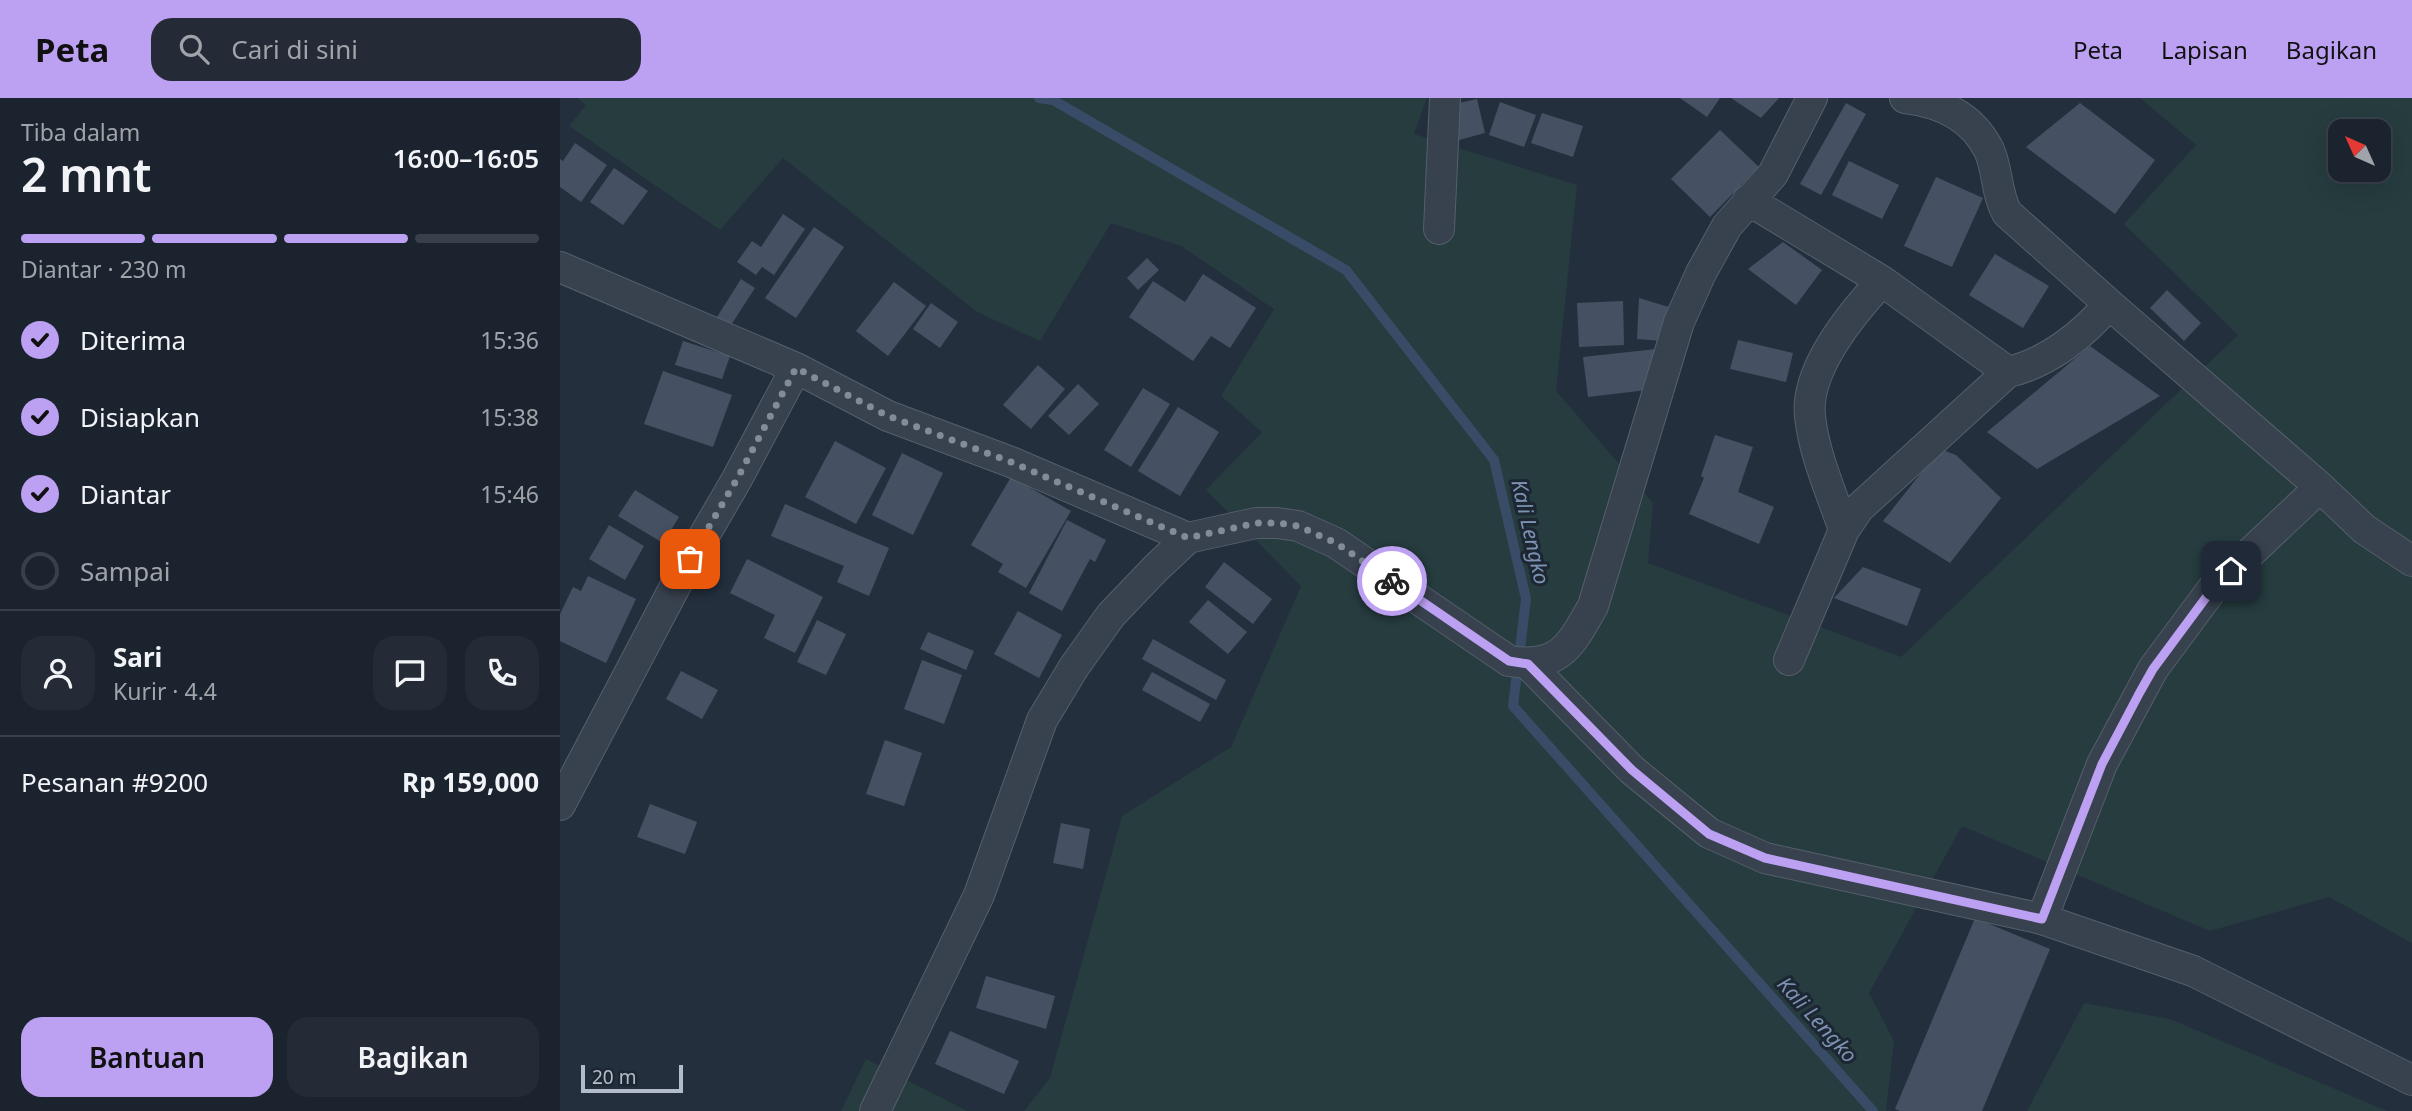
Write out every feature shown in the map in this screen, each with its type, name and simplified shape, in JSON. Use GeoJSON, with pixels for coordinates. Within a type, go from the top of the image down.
{"type":"FeatureCollection","features":[{"type":"Feature","properties":{"kind":"street"},"geometry":{"type":"LineString","coordinates":[[1439,229],[1445,98]]}},
{"type":"Feature","properties":{"kind":"street"},"geometry":{"type":"LineString","coordinates":[[1520,663],[1560,654],[1573,641],[1592,606],[1679,322],[1700,273],[1727,226],[1773,174],[1812,98]]}},
{"type":"Feature","properties":{"kind":"street"},"geometry":{"type":"LineString","coordinates":[[1905,98],[1924,100],[1954,111],[1967,121],[1989,151],[2000,199],[2007,213],[2320,487],[2364,529],[2412,561]]}},
{"type":"Feature","properties":{"kind":"street"},"geometry":{"type":"LineString","coordinates":[[1748,200],[1882,281],[2008,372]]}},
{"type":"Feature","properties":{"kind":"street"},"geometry":{"type":"LineString","coordinates":[[560,267],[796,368],[888,416],[1011,462],[1188,538]]}},
{"type":"Feature","properties":{"kind":"street"},"geometry":{"type":"LineString","coordinates":[[1844,530],[1817,447],[1810,415],[1811,395],[1829,348],[1857,308],[1882,281]]}},
{"type":"Feature","properties":{"kind":"street"},"geometry":{"type":"LineString","coordinates":[[1789,660],[1844,530],[1859,508],[2008,372],[2027,368],[2042,360],[2092,324],[2109,303]]}},
{"type":"Feature","properties":{"kind":"street"},"geometry":{"type":"LineString","coordinates":[[560,805],[679,579],[737,479],[796,368]]}},
{"type":"Feature","properties":{"kind":"street"},"geometry":{"type":"LineString","coordinates":[[2042,919],[2102,764],[2153,669],[2213,588],[2320,487]]}},
{"type":"Feature","properties":{"kind":"street"},"geometry":{"type":"LineString","coordinates":[[875,1111],[979,895],[1042,720],[1073,667],[1111,615],[1188,538],[1256,523],[1298,526],[1336,543],[1520,663],[1632,770],[1709,834],[1765,858],[2042,919],[2193,971],[2412,1080]]}},
{"type":"Feature","properties":{"kind":"green space"},"geometry":{"type":"Polygon","coordinates":[[[577,98],[1427,98],[1414,134],[1577,185],[1556,391],[1653,503],[1648,563],[1901,657],[2238,335],[2124,224],[2196,145],[2140,98],[2412,98],[2412,943],[2329,897],[2210,931],[1962,826],[1869,993],[1894,1041],[1886,1111],[1024,1111],[1050,1078],[1122,816],[1231,747],[1301,586],[1206,490],[1262,432],[1221,396],[1274,309],[1181,246],[1111,223],[1040,341],[977,312],[783,158],[720,230],[569,126],[586,105],[577,98]]]}},
{"type":"Feature","properties":{"kind":"green space"},"geometry":{"type":"Polygon","coordinates":[[[2084,1003],[2170,1019],[2387,1111],[2027,1111],[2084,1003]]]}},
{"type":"Feature","properties":{"kind":"green space"},"geometry":{"type":"Polygon","coordinates":[[[866,1059],[967,1111],[841,1111],[866,1059]]]}},
{"type":"Feature","properties":{"kind":"building"},"geometry":{"type":"Polygon","coordinates":[[[1680,98],[1720,98],[1707,117],[1680,98]]]}},
{"type":"Feature","properties":{"kind":"building"},"geometry":{"type":"Polygon","coordinates":[[[1731,98],[1779,98],[1761,118],[1731,98]]]}},
{"type":"Feature","properties":{"kind":"building"},"geometry":{"type":"Polygon","coordinates":[[[1477,99],[1485,133],[1459,140],[1450,105],[1477,99]]]}},
{"type":"Feature","properties":{"kind":"building"},"geometry":{"type":"Polygon","coordinates":[[[1500,102],[1536,115],[1524,147],[1489,135],[1500,102]]]}},
{"type":"Feature","properties":{"kind":"building"},"geometry":{"type":"Polygon","coordinates":[[[1846,103],[1866,114],[1821,195],[1800,184],[1846,103]]]}},
{"type":"Feature","properties":{"kind":"building"},"geometry":{"type":"Polygon","coordinates":[[[2080,103],[2155,160],[2115,214],[2026,147],[2080,103]]]}},
{"type":"Feature","properties":{"kind":"building"},"geometry":{"type":"Polygon","coordinates":[[[1542,113],[1583,126],[1573,157],[1531,143],[1542,113]]]}},
{"type":"Feature","properties":{"kind":"building"},"geometry":{"type":"Polygon","coordinates":[[[1720,130],[1759,167],[1710,217],[1671,179],[1720,130]]]}},
{"type":"Feature","properties":{"kind":"building"},"geometry":{"type":"Polygon","coordinates":[[[575,143],[607,165],[581,202],[560,187],[560,159],[563,161],[575,143]]]}},
{"type":"Feature","properties":{"kind":"building"},"geometry":{"type":"Polygon","coordinates":[[[1849,161],[1899,185],[1882,219],[1832,195],[1849,161]]]}},
{"type":"Feature","properties":{"kind":"building"},"geometry":{"type":"Polygon","coordinates":[[[614,168],[648,191],[623,225],[590,202],[614,168]]]}},
{"type":"Feature","properties":{"kind":"building"},"geometry":{"type":"Polygon","coordinates":[[[1936,177],[1983,198],[1952,267],[1904,246],[1936,177]]]}},
{"type":"Feature","properties":{"kind":"building"},"geometry":{"type":"Polygon","coordinates":[[[783,214],[805,229],[774,275],[762,267],[756,275],[737,262],[752,241],[761,247],[783,214]]]}},
{"type":"Feature","properties":{"kind":"building"},"geometry":{"type":"Polygon","coordinates":[[[814,227],[844,247],[796,318],[765,298],[814,227]]]}},
{"type":"Feature","properties":{"kind":"building"},"geometry":{"type":"Polygon","coordinates":[[[1783,242],[1822,270],[1796,305],[1748,269],[1783,242]]]}},
{"type":"Feature","properties":{"kind":"building"},"geometry":{"type":"Polygon","coordinates":[[[1995,254],[2049,286],[2023,328],[1969,295],[1995,254]]]}},
{"type":"Feature","properties":{"kind":"building"},"geometry":{"type":"Polygon","coordinates":[[[1147,258],[1159,270],[1138,290],[1127,278],[1147,258]]]}},
{"type":"Feature","properties":{"kind":"building"},"geometry":{"type":"Polygon","coordinates":[[[1203,274],[1256,308],[1230,348],[1211,336],[1193,361],[1129,317],[1153,281],[1185,302],[1203,274]]]}},
{"type":"Feature","properties":{"kind":"building"},"geometry":{"type":"Polygon","coordinates":[[[741,279],[755,288],[731,325],[717,317],[741,279]]]}},
{"type":"Feature","properties":{"kind":"building"},"geometry":{"type":"Polygon","coordinates":[[[894,282],[926,306],[888,356],[856,331],[894,282]]]}},
{"type":"Feature","properties":{"kind":"building"},"geometry":{"type":"Polygon","coordinates":[[[2167,290],[2201,323],[2184,341],[2150,308],[2167,290]]]}},
{"type":"Feature","properties":{"kind":"building"},"geometry":{"type":"Polygon","coordinates":[[[1639,298],[1672,308],[1662,341],[1637,339],[1639,298]]]}},
{"type":"Feature","properties":{"kind":"building"},"geometry":{"type":"Polygon","coordinates":[[[1623,301],[1624,345],[1579,347],[1577,303],[1623,301]]]}},
{"type":"Feature","properties":{"kind":"building"},"geometry":{"type":"Polygon","coordinates":[[[931,303],[958,322],[940,348],[913,329],[931,303]]]}},
{"type":"Feature","properties":{"kind":"building"},"geometry":{"type":"Polygon","coordinates":[[[1738,340],[1793,353],[1786,382],[1730,369],[1738,340]]]}},
{"type":"Feature","properties":{"kind":"building"},"geometry":{"type":"Polygon","coordinates":[[[683,341],[730,356],[722,379],[675,365],[683,341]]]}},
{"type":"Feature","properties":{"kind":"building"},"geometry":{"type":"Polygon","coordinates":[[[2090,346],[2160,396],[2037,469],[1987,432],[2090,346]]]}},
{"type":"Feature","properties":{"kind":"building"},"geometry":{"type":"Polygon","coordinates":[[[1656,349],[1647,390],[1588,397],[1583,357],[1656,349]]]}},
{"type":"Feature","properties":{"kind":"building"},"geometry":{"type":"Polygon","coordinates":[[[1038,365],[1065,389],[1031,429],[1003,405],[1038,365]]]}},
{"type":"Feature","properties":{"kind":"building"},"geometry":{"type":"Polygon","coordinates":[[[663,371],[732,395],[713,447],[644,424],[663,371]]]}},
{"type":"Feature","properties":{"kind":"building"},"geometry":{"type":"Polygon","coordinates":[[[1078,384],[1099,404],[1069,435],[1048,416],[1078,384]]]}},
{"type":"Feature","properties":{"kind":"building"},"geometry":{"type":"Polygon","coordinates":[[[1143,388],[1170,404],[1131,467],[1104,450],[1143,388]]]}},
{"type":"Feature","properties":{"kind":"building"},"geometry":{"type":"Polygon","coordinates":[[[1178,407],[1219,432],[1180,496],[1138,471],[1178,407]]]}},
{"type":"Feature","properties":{"kind":"building"},"geometry":{"type":"Polygon","coordinates":[[[1715,435],[1753,447],[1738,492],[1774,507],[1759,544],[1689,514],[1704,478],[1701,476],[1715,435]]]}},
{"type":"Feature","properties":{"kind":"building"},"geometry":{"type":"Polygon","coordinates":[[[835,441],[886,468],[856,524],[805,497],[835,441]]]}},
{"type":"Feature","properties":{"kind":"building"},"geometry":{"type":"Polygon","coordinates":[[[1940,449],[1956,455],[2001,498],[1950,563],[1883,521],[1940,449]]]}},
{"type":"Feature","properties":{"kind":"building"},"geometry":{"type":"Polygon","coordinates":[[[902,453],[943,473],[913,535],[872,515],[902,453]]]}},
{"type":"Feature","properties":{"kind":"building"},"geometry":{"type":"Polygon","coordinates":[[[1011,477],[1071,511],[1026,588],[998,572],[1003,564],[971,545],[1011,477]]]}},
{"type":"Feature","properties":{"kind":"building"},"geometry":{"type":"Polygon","coordinates":[[[635,490],[679,517],[663,543],[618,516],[635,490]]]}},
{"type":"Feature","properties":{"kind":"building"},"geometry":{"type":"Polygon","coordinates":[[[785,504],[889,548],[869,596],[837,582],[844,566],[771,536],[785,504]]]}},
{"type":"Feature","properties":{"kind":"building"},"geometry":{"type":"Polygon","coordinates":[[[1067,520],[1106,540],[1095,562],[1090,559],[1062,611],[1029,593],[1067,520]]]}},
{"type":"Feature","properties":{"kind":"building"},"geometry":{"type":"Polygon","coordinates":[[[609,525],[644,546],[625,580],[589,559],[609,525]]]}},
{"type":"Feature","properties":{"kind":"building"},"geometry":{"type":"Polygon","coordinates":[[[747,559],[823,597],[795,653],[764,638],[775,615],[730,593],[747,559]]]}},
{"type":"Feature","properties":{"kind":"building"},"geometry":{"type":"Polygon","coordinates":[[[1224,562],[1272,599],[1253,624],[1205,587],[1224,562]]]}},
{"type":"Feature","properties":{"kind":"building"},"geometry":{"type":"Polygon","coordinates":[[[1863,567],[1921,589],[1907,626],[1834,598],[1863,567]]]}},
{"type":"Feature","properties":{"kind":"building"},"geometry":{"type":"Polygon","coordinates":[[[588,576],[636,599],[606,663],[560,641],[560,614],[573,587],[581,591],[588,576]]]}},
{"type":"Feature","properties":{"kind":"building"},"geometry":{"type":"Polygon","coordinates":[[[1208,600],[1247,632],[1228,654],[1189,622],[1208,600]]]}},
{"type":"Feature","properties":{"kind":"building"},"geometry":{"type":"Polygon","coordinates":[[[1018,611],[1062,635],[1039,678],[994,654],[1018,611]]]}},
{"type":"Feature","properties":{"kind":"building"},"geometry":{"type":"Polygon","coordinates":[[[817,620],[846,634],[826,675],[797,662],[817,620]]]}},
{"type":"Feature","properties":{"kind":"building"},"geometry":{"type":"Polygon","coordinates":[[[928,632],[974,651],[966,670],[920,649],[928,632]]]}},
{"type":"Feature","properties":{"kind":"building"},"geometry":{"type":"Polygon","coordinates":[[[1153,639],[1226,680],[1216,700],[1142,659],[1153,639]]]}},
{"type":"Feature","properties":{"kind":"building"},"geometry":{"type":"Polygon","coordinates":[[[922,660],[962,675],[944,724],[904,709],[922,660]]]}},
{"type":"Feature","properties":{"kind":"building"},"geometry":{"type":"Polygon","coordinates":[[[681,671],[718,690],[702,719],[666,699],[681,671]]]}},
{"type":"Feature","properties":{"kind":"building"},"geometry":{"type":"Polygon","coordinates":[[[1152,672],[1210,704],[1200,722],[1142,690],[1152,672]]]}},
{"type":"Feature","properties":{"kind":"building"},"geometry":{"type":"Polygon","coordinates":[[[885,740],[922,753],[904,806],[866,794],[885,740]]]}},
{"type":"Feature","properties":{"kind":"building"},"geometry":{"type":"Polygon","coordinates":[[[650,804],[697,822],[685,854],[637,837],[650,804]]]}},
{"type":"Feature","properties":{"kind":"building"},"geometry":{"type":"Polygon","coordinates":[[[1061,823],[1090,829],[1083,869],[1053,863],[1061,823]]]}},
{"type":"Feature","properties":{"kind":"building"},"geometry":{"type":"Polygon","coordinates":[[[1975,918],[2050,949],[1982,1111],[1895,1109],[1975,918]]]}},
{"type":"Feature","properties":{"kind":"building"},"geometry":{"type":"Polygon","coordinates":[[[986,976],[1055,996],[1046,1029],[976,1008],[986,976]]]}},
{"type":"Feature","properties":{"kind":"building"},"geometry":{"type":"Polygon","coordinates":[[[950,1031],[1019,1061],[1004,1094],[935,1064],[950,1031]]]}},
{"type":"Feature","properties":{"kind":"waterway","name":"Kali Lengko"},"geometry":{"type":"LineString","coordinates":[[1039,98],[1053,100],[1346,270],[1494,460],[1526,599],[1513,706],[1873,1111]]}},
{"type":"Feature","properties":{"kind":"way so far"},"geometry":{"type":"LineString","coordinates":[[690,559],[737,479],[796,368],[888,416],[1011,462],[1188,538],[1256,523],[1298,526],[1336,543],[1392,581]]}},
{"type":"Feature","properties":{"kind":"route"},"geometry":{"type":"LineString","coordinates":[[1392,581],[1509,661],[1528,664],[1632,770],[1709,834],[1765,858],[2042,919],[2102,764],[2140,692],[2153,669],[2213,588],[2231,571]]}}]}
